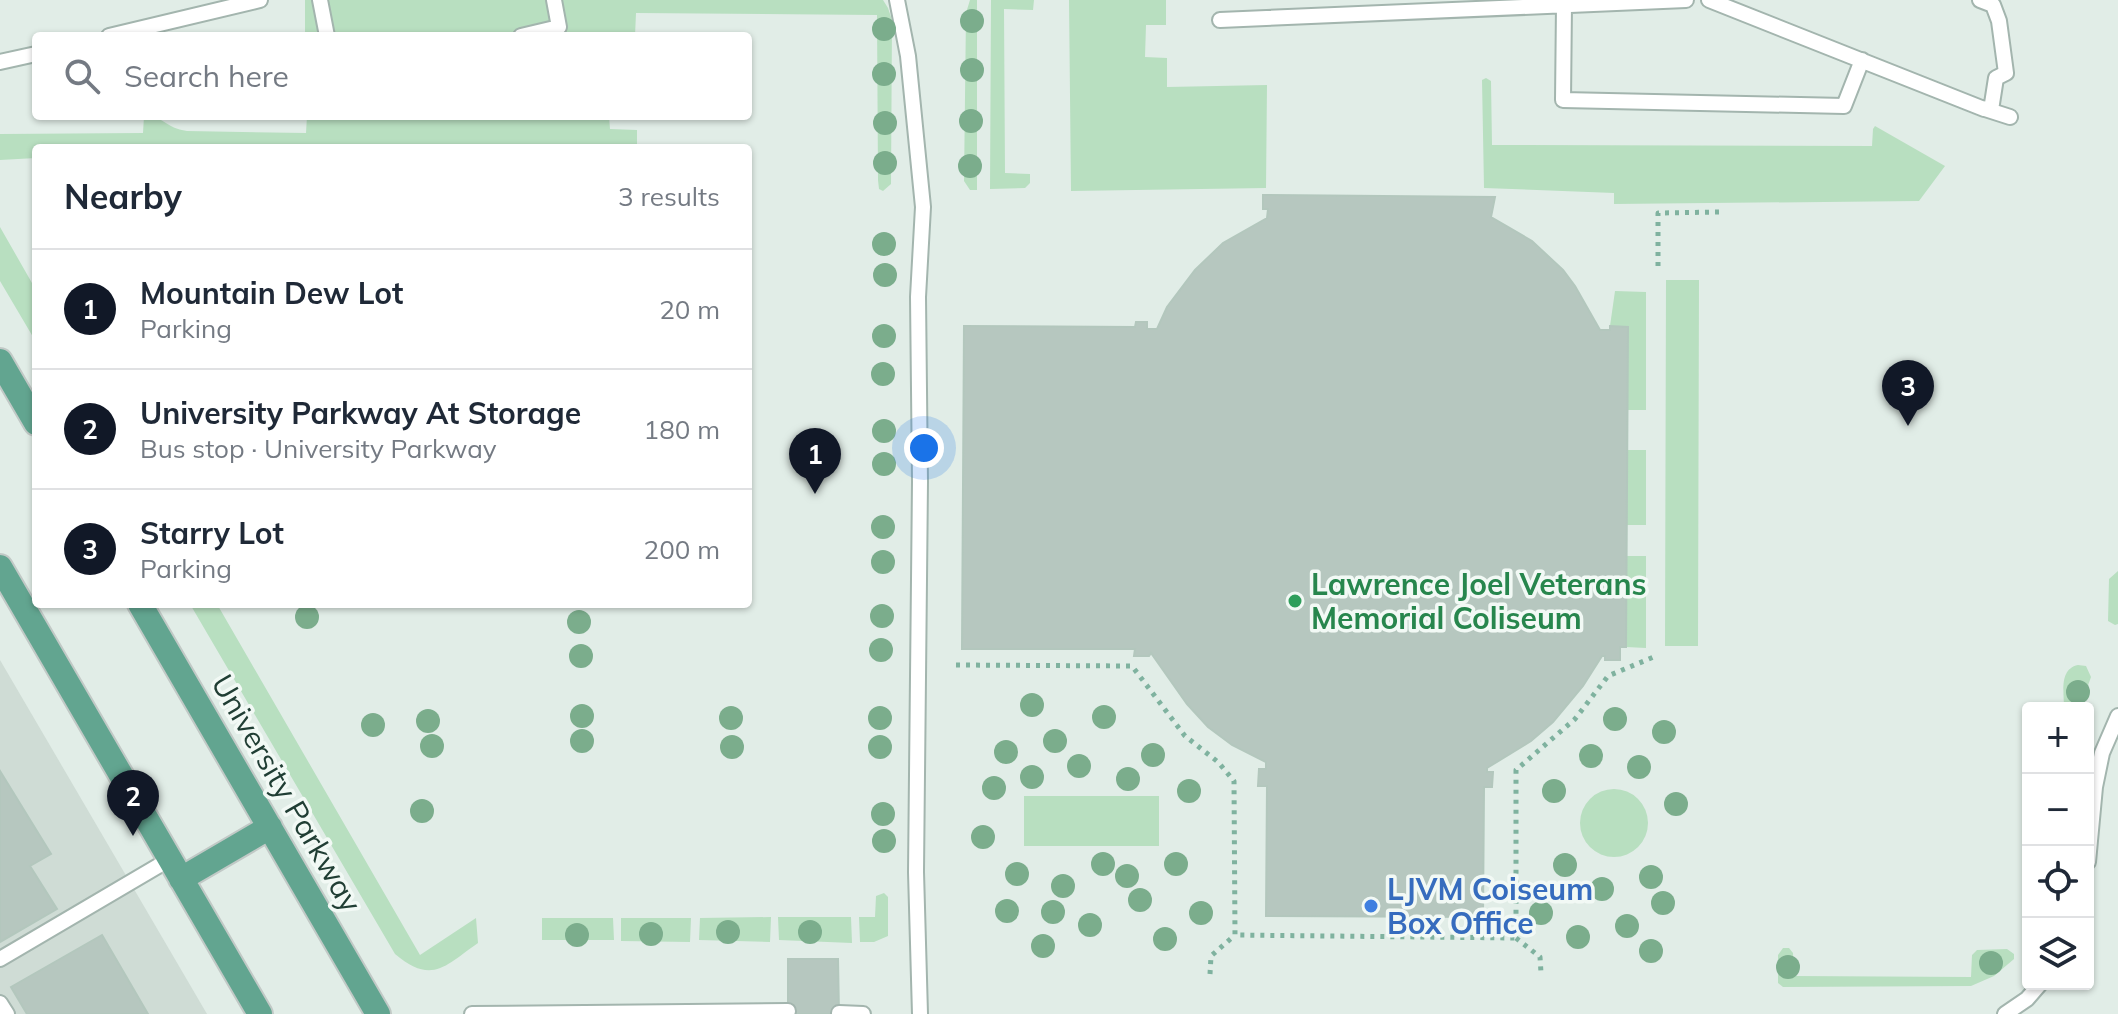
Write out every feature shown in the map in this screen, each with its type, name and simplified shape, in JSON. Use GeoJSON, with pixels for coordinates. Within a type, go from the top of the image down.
{"type":"FeatureCollection","features":[{"type":"Feature","properties":{"kind":"main road"},"geometry":{"type":"LineString","coordinates":[[0,361],[32,416]]}},
{"type":"Feature","properties":{"kind":"main road"},"geometry":{"type":"LineString","coordinates":[[0,567],[260,1014]]}},
{"type":"Feature","properties":{"kind":"main road","name":"University Parkway"},"geometry":{"type":"LineString","coordinates":[[142,608],[378,1014]]}},
{"type":"Feature","properties":{"kind":"main road"},"geometry":{"type":"LineString","coordinates":[[176,869],[270,827]]}},
{"type":"Feature","properties":{"kind":"lane"},"geometry":{"type":"LineString","coordinates":[[126,32],[260,0]]}},
{"type":"Feature","properties":{"kind":"lane"},"geometry":{"type":"LineString","coordinates":[[320,0],[326,32]]}},
{"type":"Feature","properties":{"kind":"lane"},"geometry":{"type":"LineString","coordinates":[[538,32],[559,27],[554,0]]}},
{"type":"Feature","properties":{"kind":"lane"},"geometry":{"type":"LineString","coordinates":[[897,0],[908,56],[923,207],[918,297],[920,496],[916,843],[920,1014]]}},
{"type":"Feature","properties":{"kind":"lane"},"geometry":{"type":"LineString","coordinates":[[1220,20],[1686,0]]}},
{"type":"Feature","properties":{"kind":"lane"},"geometry":{"type":"LineString","coordinates":[[1709,0],[2010,117]]}},
{"type":"Feature","properties":{"kind":"lane"},"geometry":{"type":"LineString","coordinates":[[1980,0],[1993,5],[1999,21],[2006,73],[1996,78],[1984,108]]}},
{"type":"Feature","properties":{"kind":"lane"},"geometry":{"type":"LineString","coordinates":[[1564,5],[1563,100],[1844,106],[1862,60]]}},
{"type":"Feature","properties":{"kind":"lane"},"geometry":{"type":"LineString","coordinates":[[0,62],[32,55]]}},
{"type":"Feature","properties":{"kind":"lane"},"geometry":{"type":"LineString","coordinates":[[2089,846],[2095,787],[2102,753],[2118,716]]}},
{"type":"Feature","properties":{"kind":"lane"},"geometry":{"type":"LineString","coordinates":[[0,959],[176,869]]}},
{"type":"Feature","properties":{"kind":"lane"},"geometry":{"type":"LineString","coordinates":[[2005,1014],[2035,990]]}},
{"type":"Feature","properties":{"kind":"lane"},"geometry":{"type":"LineString","coordinates":[[0,1003],[7,1014]]}},
{"type":"Feature","properties":{"kind":"lane"},"geometry":{"type":"LineString","coordinates":[[472,1014],[788,1011]]}},
{"type":"Feature","properties":{"kind":"lane"},"geometry":{"type":"LineString","coordinates":[[839,1013],[863,1014]]}},
{"type":"Feature","properties":{"kind":"path"},"geometry":{"type":"LineString","coordinates":[[1658,266],[1658,213],[1721,212]]}},
{"type":"Feature","properties":{"kind":"path"},"geometry":{"type":"LineString","coordinates":[[1516,938],[1516,770],[1575,719],[1608,676],[1656,656]]}},
{"type":"Feature","properties":{"kind":"path"},"geometry":{"type":"LineString","coordinates":[[956,665],[1132,666],[1185,736],[1218,762],[1234,781],[1235,935]]}},
{"type":"Feature","properties":{"kind":"path"},"geometry":{"type":"LineString","coordinates":[[1210,974],[1211,956],[1235,935],[1516,938],[1540,957],[1541,973]]}},
{"type":"Feature","properties":{"kind":"shaded area"},"geometry":{"type":"Polygon","coordinates":[[[0,660],[207,1014],[0,1014],[0,660]]]}},
{"type":"Feature","properties":{"kind":"green space"},"geometry":{"type":"Polygon","coordinates":[[[305,0],[883,0],[892,20],[891,184],[883,191],[879,189],[877,15],[636,13],[635,32],[305,32],[305,0]]]}},
{"type":"Feature","properties":{"kind":"green space"},"geometry":{"type":"Polygon","coordinates":[[[970,0],[977,0],[977,190],[970,190],[964,181],[966,13],[970,0]]]}},
{"type":"Feature","properties":{"kind":"green space"},"geometry":{"type":"Polygon","coordinates":[[[991,0],[1034,0],[1033,10],[1004,9],[1005,173],[1030,174],[1030,183],[1025,188],[990,189],[991,0]]]}},
{"type":"Feature","properties":{"kind":"green space"},"geometry":{"type":"Polygon","coordinates":[[[1069,0],[1166,0],[1166,25],[1146,25],[1145,57],[1167,58],[1167,87],[1267,85],[1266,188],[1071,191],[1069,0]]]}},
{"type":"Feature","properties":{"kind":"green space"},"geometry":{"type":"Polygon","coordinates":[[[1486,78],[1491,81],[1492,145],[1872,146],[1875,126],[1945,166],[1919,201],[1614,204],[1614,193],[1484,188],[1482,80],[1486,78]]]}},
{"type":"Feature","properties":{"kind":"green space"},"geometry":{"type":"Polygon","coordinates":[[[144,120],[160,120],[187,131],[306,133],[307,120],[609,120],[610,129],[637,130],[637,144],[32,144],[32,158],[0,160],[0,134],[143,133],[144,120]]]}},
{"type":"Feature","properties":{"kind":"green space"},"geometry":{"type":"Polygon","coordinates":[[[0,227],[32,283],[32,335],[0,281],[0,227]]]}},
{"type":"Feature","properties":{"kind":"green space"},"geometry":{"type":"Polygon","coordinates":[[[1666,280],[1699,280],[1698,646],[1665,646],[1666,280]]]}},
{"type":"Feature","properties":{"kind":"green space"},"geometry":{"type":"Polygon","coordinates":[[[1615,291],[1646,292],[1646,410],[1627,410],[1621,327],[1610,326],[1615,291]]]}},
{"type":"Feature","properties":{"kind":"green space"},"geometry":{"type":"Polygon","coordinates":[[[1627,450],[1646,450],[1646,525],[1627,525],[1627,450]]]}},
{"type":"Feature","properties":{"kind":"green space"},"geometry":{"type":"Polygon","coordinates":[[[1627,556],[1646,556],[1646,648],[1626,647],[1627,556]]]}},
{"type":"Feature","properties":{"kind":"green space"},"geometry":{"type":"Polygon","coordinates":[[[2118,571],[2118,624],[2115,625],[2108,621],[2109,579],[2118,571]]]}},
{"type":"Feature","properties":{"kind":"green space"},"geometry":{"type":"Polygon","coordinates":[[[192,608],[219,608],[420,955],[476,918],[478,943],[438,969],[419,969],[395,954],[192,608]]]}},
{"type":"Feature","properties":{"kind":"green space"},"geometry":{"type":"Polygon","coordinates":[[[2086,666],[2091,677],[2082,702],[2064,702],[2065,676],[2072,667],[2086,666]]]}},
{"type":"Feature","properties":{"kind":"green space"},"geometry":{"type":"Polygon","coordinates":[[[1621,789],[1642,804],[1648,823],[1646,836],[1638,847],[1621,857],[1607,857],[1590,847],[1582,836],[1580,816],[1590,799],[1601,791],[1621,789]]]}},
{"type":"Feature","properties":{"kind":"green space"},"geometry":{"type":"Polygon","coordinates":[[[1024,796],[1159,796],[1159,846],[1024,846],[1024,796]]]}},
{"type":"Feature","properties":{"kind":"green space"},"geometry":{"type":"Polygon","coordinates":[[[884,893],[888,897],[888,936],[874,942],[860,942],[859,917],[875,917],[876,896],[884,893]]]}},
{"type":"Feature","properties":{"kind":"green space"},"geometry":{"type":"Polygon","coordinates":[[[771,917],[770,942],[699,940],[700,918],[771,917]]]}},
{"type":"Feature","properties":{"kind":"green space"},"geometry":{"type":"Polygon","coordinates":[[[778,917],[851,917],[852,943],[779,940],[778,917]]]}},
{"type":"Feature","properties":{"kind":"green space"},"geometry":{"type":"Polygon","coordinates":[[[542,918],[613,918],[614,940],[542,940],[542,918]]]}},
{"type":"Feature","properties":{"kind":"green space"},"geometry":{"type":"Polygon","coordinates":[[[621,918],[691,918],[690,942],[621,941],[621,918]]]}},
{"type":"Feature","properties":{"kind":"green space"},"geometry":{"type":"Polygon","coordinates":[[[1783,948],[1789,948],[1793,953],[1794,976],[1971,977],[1972,955],[1977,950],[2007,949],[2014,954],[2014,959],[1994,976],[1971,986],[1783,987],[1778,983],[1778,955],[1783,948]]]}},
{"type":"Feature","properties":{"kind":"building","name":"Lawrence Joel Veterans Memorial Coliseum"},"geometry":{"type":"Polygon","coordinates":[[[1263,195],[1495,197],[1491,217],[1532,241],[1563,270],[1600,330],[1610,330],[1610,326],[1628,327],[1626,647],[1620,647],[1620,660],[1605,660],[1602,656],[1583,686],[1553,722],[1531,741],[1487,768],[1487,772],[1493,772],[1492,787],[1484,787],[1483,917],[1266,916],[1267,786],[1258,786],[1259,769],[1266,769],[1266,762],[1232,745],[1208,727],[1187,704],[1151,653],[1149,656],[1134,656],[1135,649],[962,649],[964,326],[1135,327],[1136,322],[1147,322],[1147,329],[1157,329],[1167,307],[1195,270],[1223,243],[1267,218],[1268,209],[1263,209],[1263,195]]]}},
{"type":"Feature","properties":{"kind":"building"},"geometry":{"type":"Polygon","coordinates":[[[0,771],[51,854],[30,866],[57,909],[0,942],[0,771]]]}},
{"type":"Feature","properties":{"kind":"building"},"geometry":{"type":"Polygon","coordinates":[[[102,935],[148,1014],[27,1014],[11,987],[102,935]]]}},
{"type":"Feature","properties":{"kind":"building"},"geometry":{"type":"Polygon","coordinates":[[[788,959],[838,959],[839,1014],[788,1014],[788,959]]]}},
{"type":"Feature","properties":{"kind":"place","name":"Starry Lot"},"geometry":{"type":"Point","coordinates":[1908,426]}},
{"type":"Feature","properties":{"kind":"place","name":"Mountain Dew Lot"},"geometry":{"type":"Point","coordinates":[815,494]}},
{"type":"Feature","properties":{"kind":"place","name":"Lawrence Joel Veterans Memorial Coliseum"},"geometry":{"type":"Point","coordinates":[1295,601]}},
{"type":"Feature","properties":{"kind":"place","name":"University Parkway At Storage"},"geometry":{"type":"Point","coordinates":[133,836]}},
{"type":"Feature","properties":{"kind":"place","name":"LJVM Coiseum Box Office"},"geometry":{"type":"Point","coordinates":[1371,906]}}]}
